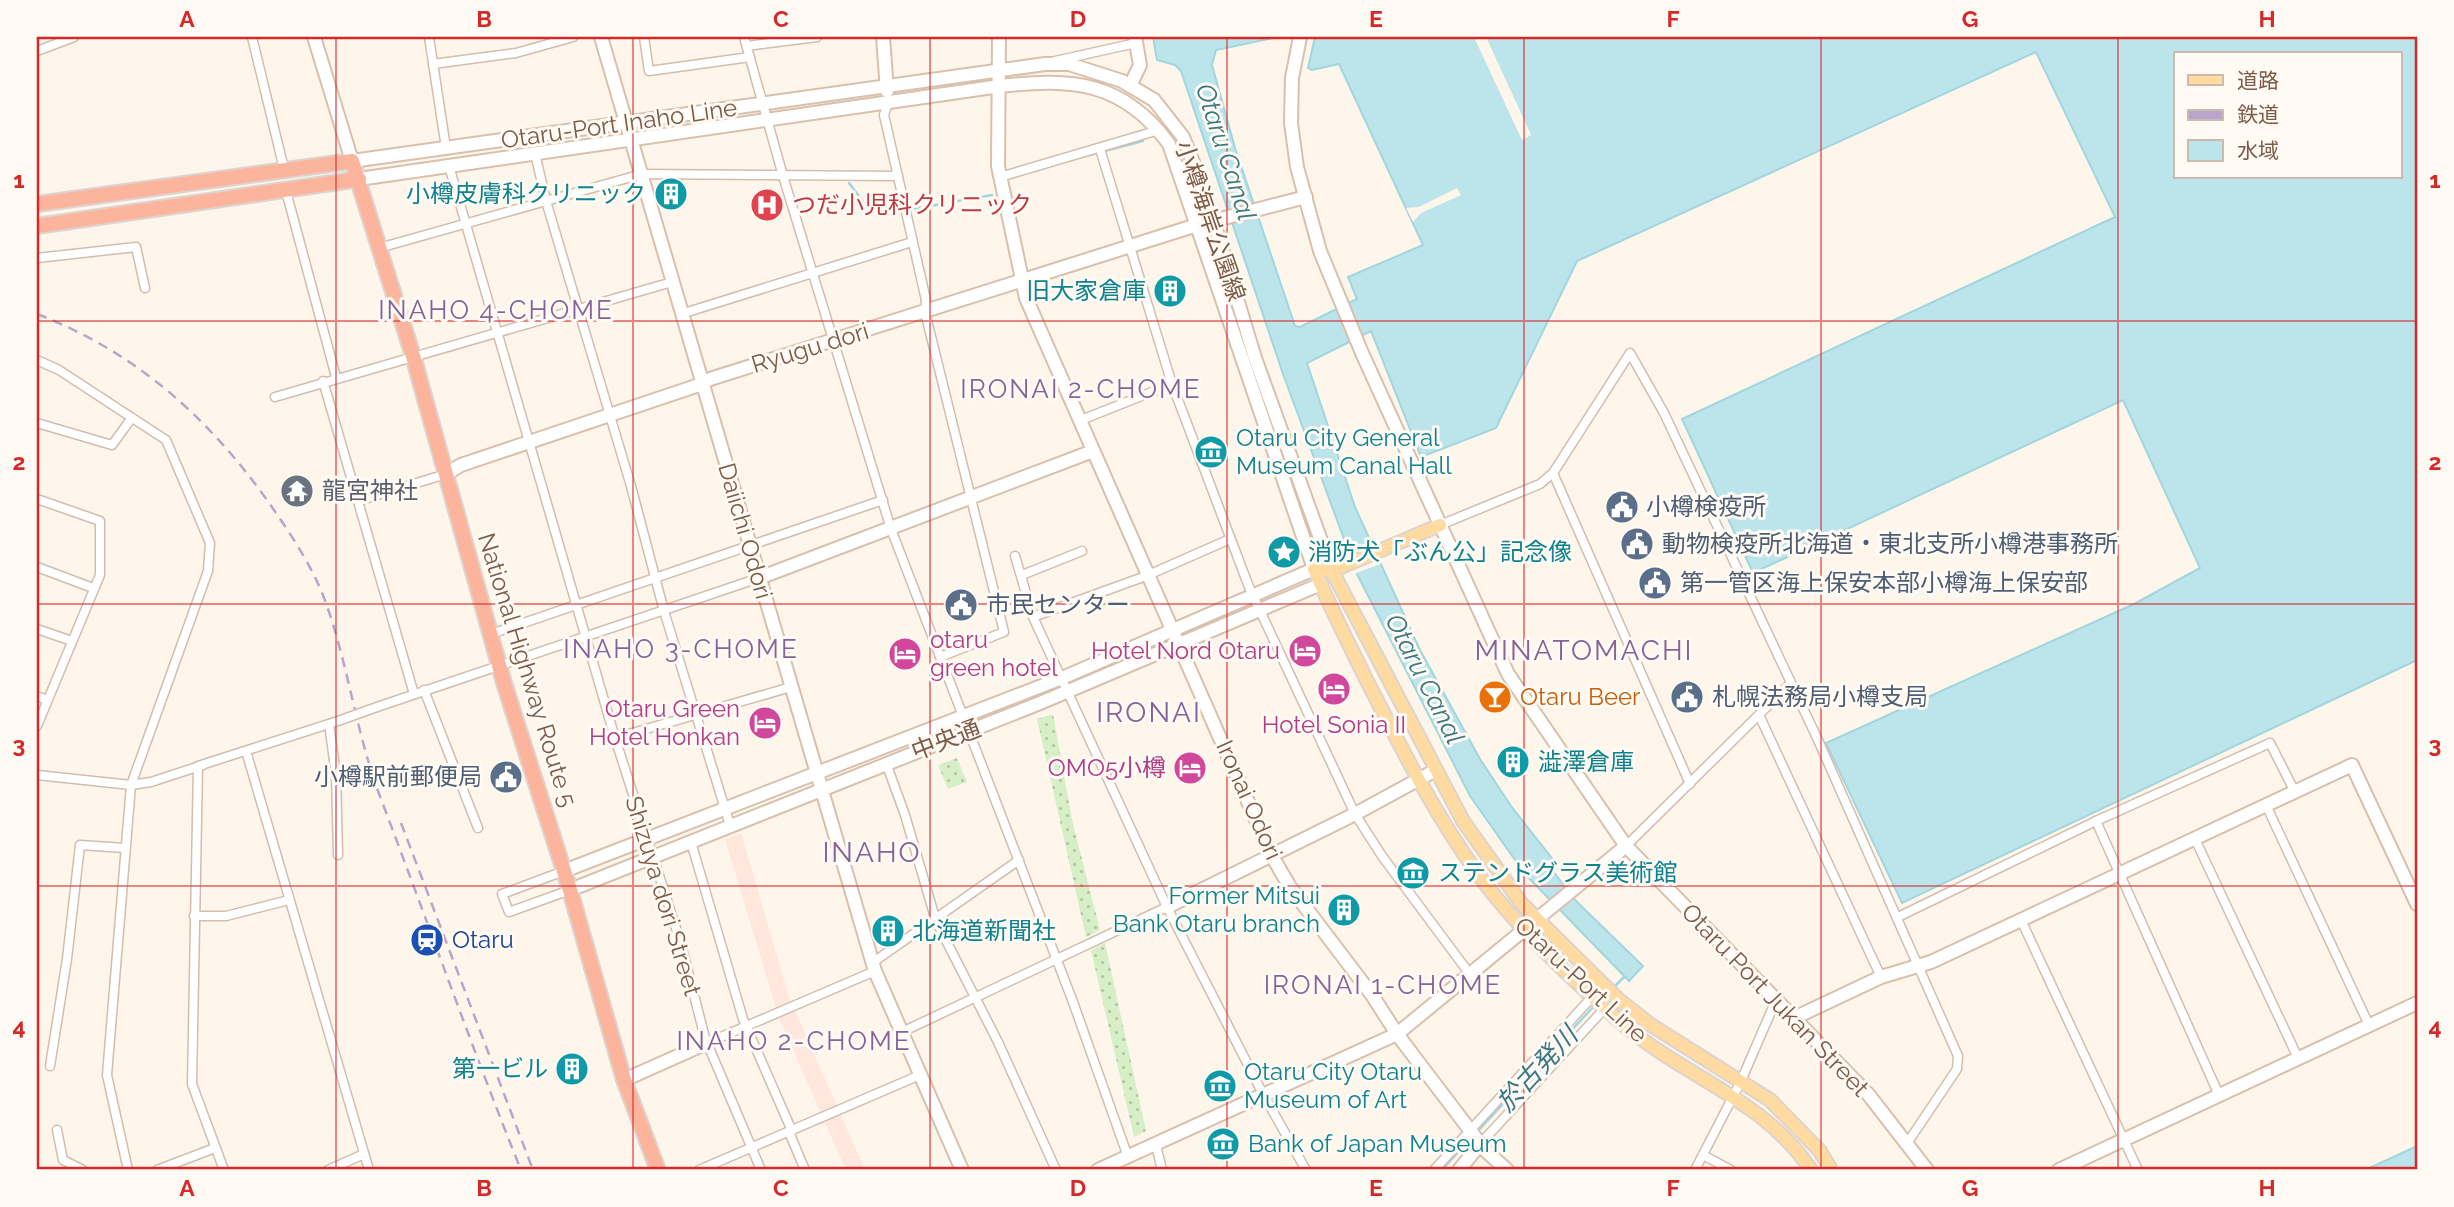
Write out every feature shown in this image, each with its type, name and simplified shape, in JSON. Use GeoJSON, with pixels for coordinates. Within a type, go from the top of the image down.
{"type":"FeatureCollection","features":[{"type":"Feature","properties":{"kind":"highway"},"geometry":{"type":"LineString","coordinates":[[37,204],[352,161]]}},
{"type":"Feature","properties":{"kind":"highway","name":"National Highway Route 5"},"geometry":{"type":"LineString","coordinates":[[352,161],[413,356],[498,665],[570,890],[624,1080],[659,1170]]}},
{"type":"Feature","properties":{"kind":"highway"},"geometry":{"type":"LineString","coordinates":[[37,226],[359,179]]}},
{"type":"Feature","properties":{"kind":"main road"},"geometry":{"type":"LineString","coordinates":[[1321,584],[1332,571],[1440,525]]}},
{"type":"Feature","properties":{"kind":"main road"},"geometry":{"type":"LineString","coordinates":[[1314,569],[1332,571]]}},
{"type":"Feature","properties":{"kind":"main road","name":"Otaru-Port Line"},"geometry":{"type":"LineString","coordinates":[[1314,569],[1417,779],[1480,878],[1524,929],[1605,1008],[1656,1049],[1734,1095],[1773,1125],[1797,1149],[1811,1170]]}},
{"type":"Feature","properties":{"kind":"main road","name":"Otaru-Port Line"},"geometry":{"type":"LineString","coordinates":[[1332,571],[1463,821],[1508,886],[1537,919],[1619,1000],[1651,1025],[1770,1100],[1820,1152],[1831,1170]]}},
{"type":"Feature","properties":{"kind":"street"},"geometry":{"type":"LineString","coordinates":[[37,51],[74,37]]}},
{"type":"Feature","properties":{"kind":"street"},"geometry":{"type":"LineString","coordinates":[[252,37],[284,169]]}},
{"type":"Feature","properties":{"kind":"street"},"geometry":{"type":"LineString","coordinates":[[314,37],[352,161]]}},
{"type":"Feature","properties":{"kind":"street"},"geometry":{"type":"LineString","coordinates":[[429,37],[446,149]]}},
{"type":"Feature","properties":{"kind":"street"},"geometry":{"type":"LineString","coordinates":[[433,64],[516,52],[573,37]]}},
{"type":"Feature","properties":{"kind":"street","name":"Daiichi Odori"},"geometry":{"type":"LineString","coordinates":[[601,37],[873,967],[962,1170]]}},
{"type":"Feature","properties":{"kind":"street"},"geometry":{"type":"LineString","coordinates":[[644,37],[649,71],[750,57]]}},
{"type":"Feature","properties":{"kind":"street"},"geometry":{"type":"LineString","coordinates":[[744,37],[783,176],[891,529],[1019,860],[1128,1157]]}},
{"type":"Feature","properties":{"kind":"street"},"geometry":{"type":"LineString","coordinates":[[747,46],[817,37]]}},
{"type":"Feature","properties":{"kind":"street"},"geometry":{"type":"LineString","coordinates":[[883,37],[888,102],[884,115],[926,300],[925,312],[1004,632],[940,657]]}},
{"type":"Feature","properties":{"kind":"street","name":"Ironai Odori"},"geometry":{"type":"LineString","coordinates":[[999,37],[1000,177],[1021,280],[1272,856],[1290,887],[1372,995],[1396,1034],[1507,1170]]}},
{"type":"Feature","properties":{"kind":"street"},"geometry":{"type":"LineString","coordinates":[[1300,37],[1296,54],[1291,122],[1297,167],[1306,197]]}},
{"type":"Feature","properties":{"kind":"street"},"geometry":{"type":"LineString","coordinates":[[1045,64],[1135,40],[1140,65],[1130,86]]}},
{"type":"Feature","properties":{"kind":"street","name":"小樽海岸公園線"},"geometry":{"type":"LineString","coordinates":[[886,85],[1045,64],[1069,64],[1130,86],[1154,100],[1183,137],[1255,358],[1332,571]]}},
{"type":"Feature","properties":{"kind":"street","name":"小樽海岸公園線"},"geometry":{"type":"LineString","coordinates":[[888,102],[1054,80],[1087,86],[1123,99],[1159,130],[1169,144],[1314,569]]}},
{"type":"Feature","properties":{"kind":"street","name":"Otaru-Port Inaho Line"},"geometry":{"type":"LineString","coordinates":[[352,161],[886,85]]}},
{"type":"Feature","properties":{"kind":"street","name":"Otaru-Port Inaho Line"},"geometry":{"type":"LineString","coordinates":[[359,179],[888,102]]}},
{"type":"Feature","properties":{"kind":"street"},"geometry":{"type":"LineString","coordinates":[[1000,177],[1159,130]]}},
{"type":"Feature","properties":{"kind":"street"},"geometry":{"type":"LineString","coordinates":[[1100,149],[1172,384],[1259,610],[1355,814],[1382,856],[1469,973]]}},
{"type":"Feature","properties":{"kind":"street"},"geometry":{"type":"LineString","coordinates":[[535,153],[546,201],[611,416],[664,611],[730,825]]}},
{"type":"Feature","properties":{"kind":"street","name":"Shizuya dori Street"},"geometry":{"type":"LineString","coordinates":[[449,166],[707,1043],[761,1170]]}},
{"type":"Feature","properties":{"kind":"street"},"geometry":{"type":"LineString","coordinates":[[379,248],[642,174],[898,176]]}},
{"type":"Feature","properties":{"kind":"street"},"geometry":{"type":"LineString","coordinates":[[286,191],[336,377]]}},
{"type":"Feature","properties":{"kind":"street","name":"Ryugu dori"},"geometry":{"type":"LineString","coordinates":[[446,474],[461,465],[530,444],[710,379],[1197,225],[1306,197]]}},
{"type":"Feature","properties":{"kind":"street","name":"Otaru Port Jukan Street"},"geometry":{"type":"LineString","coordinates":[[1306,197],[1320,251],[1362,353],[1508,674],[1626,846],[1868,1094],[1927,1170]]}},
{"type":"Feature","properties":{"kind":"street"},"geometry":{"type":"LineString","coordinates":[[681,314],[912,242]]}},
{"type":"Feature","properties":{"kind":"street"},"geometry":{"type":"LineString","coordinates":[[37,258],[136,247],[145,288]]}},
{"type":"Feature","properties":{"kind":"street"},"geometry":{"type":"LineString","coordinates":[[275,397],[336,377],[672,282]]}},
{"type":"Feature","properties":{"kind":"street"},"geometry":{"type":"LineString","coordinates":[[1440,525],[1540,484],[1553,473],[1630,353],[1664,413],[1789,685],[1818,740],[1920,965],[1958,1056],[1957,1069],[1906,1146]]}},
{"type":"Feature","properties":{"kind":"street"},"geometry":{"type":"LineString","coordinates":[[37,360],[59,370],[166,440],[210,543],[211,558],[131,785],[107,1075],[128,1170]]}},
{"type":"Feature","properties":{"kind":"street"},"geometry":{"type":"LineString","coordinates":[[323,381],[414,694]]}},
{"type":"Feature","properties":{"kind":"street"},"geometry":{"type":"LineString","coordinates":[[1081,420],[1172,384]]}},
{"type":"Feature","properties":{"kind":"street"},"geometry":{"type":"LineString","coordinates":[[37,423],[111,445],[131,419]]}},
{"type":"Feature","properties":{"kind":"street"},"geometry":{"type":"LineString","coordinates":[[37,775],[131,785],[152,782],[759,578],[1093,450]]}},
{"type":"Feature","properties":{"kind":"street"},"geometry":{"type":"LineString","coordinates":[[1553,473],[1690,785]]}},
{"type":"Feature","properties":{"kind":"street"},"geometry":{"type":"LineString","coordinates":[[358,501],[446,474]]}},
{"type":"Feature","properties":{"kind":"street"},"geometry":{"type":"LineString","coordinates":[[37,499],[100,521],[100,575],[37,726]]}},
{"type":"Feature","properties":{"kind":"street"},"geometry":{"type":"LineString","coordinates":[[491,634],[883,500]]}},
{"type":"Feature","properties":{"kind":"street"},"geometry":{"type":"LineString","coordinates":[[1033,617],[1150,575],[1230,539]]}},
{"type":"Feature","properties":{"kind":"street"},"geometry":{"type":"LineString","coordinates":[[1022,575],[1082,551]]}},
{"type":"Feature","properties":{"kind":"street"},"geometry":{"type":"LineString","coordinates":[[1015,556],[1033,617],[1167,907],[1263,1094],[1306,1170]]}},
{"type":"Feature","properties":{"kind":"street"},"geometry":{"type":"LineString","coordinates":[[37,567],[93,588]]}},
{"type":"Feature","properties":{"kind":"street","name":"中央通"},"geometry":{"type":"LineString","coordinates":[[564,871],[1062,678],[1314,569]]}},
{"type":"Feature","properties":{"kind":"street","name":"中央通"},"geometry":{"type":"LineString","coordinates":[[570,890],[1066,692],[1321,584]]}},
{"type":"Feature","properties":{"kind":"street"},"geometry":{"type":"LineString","coordinates":[[37,629],[72,641]]}},
{"type":"Feature","properties":{"kind":"street"},"geometry":{"type":"LineString","coordinates":[[1098,1170],[1396,1034],[1626,846],[1760,717],[1789,685]]}},
{"type":"Feature","properties":{"kind":"street"},"geometry":{"type":"LineString","coordinates":[[615,737],[791,687]]}},
{"type":"Feature","properties":{"kind":"street"},"geometry":{"type":"LineString","coordinates":[[424,690],[478,828]]}},
{"type":"Feature","properties":{"kind":"street"},"geometry":{"type":"LineString","coordinates":[[37,696],[47,700]]}},
{"type":"Feature","properties":{"kind":"street"},"geometry":{"type":"LineString","coordinates":[[1760,717],[1881,977]]}},
{"type":"Feature","properties":{"kind":"street"},"geometry":{"type":"LineString","coordinates":[[333,722],[338,855]]}},
{"type":"Feature","properties":{"kind":"street"},"geometry":{"type":"LineString","coordinates":[[1898,917],[2096,821],[2270,743],[2295,792]]}},
{"type":"Feature","properties":{"kind":"street"},"geometry":{"type":"LineString","coordinates":[[246,751],[369,1170]]}},
{"type":"Feature","properties":{"kind":"street"},"geometry":{"type":"LineString","coordinates":[[886,763],[905,815],[936,921],[998,1042],[1056,1170]]}},
{"type":"Feature","properties":{"kind":"street"},"geometry":{"type":"LineString","coordinates":[[1794,1018],[1881,977],[1920,965],[2021,920],[2352,765],[2417,904]]}},
{"type":"Feature","properties":{"kind":"street"},"geometry":{"type":"LineString","coordinates":[[198,766],[192,1084],[224,1170]]}},
{"type":"Feature","properties":{"kind":"street"},"geometry":{"type":"LineString","coordinates":[[902,1032],[1272,856],[1436,770]]}},
{"type":"Feature","properties":{"kind":"street"},"geometry":{"type":"LineString","coordinates":[[2266,806],[2369,1025]]}},
{"type":"Feature","properties":{"kind":"street"},"geometry":{"type":"LineString","coordinates":[[2096,821],[2219,1096]]}},
{"type":"Feature","properties":{"kind":"street"},"geometry":{"type":"LineString","coordinates":[[2195,839],[2298,1059]]}},
{"type":"Feature","properties":{"kind":"street"},"geometry":{"type":"LineString","coordinates":[[691,842],[746,1027],[806,1170]]}},
{"type":"Feature","properties":{"kind":"street"},"geometry":{"type":"LineString","coordinates":[[50,1066],[67,959],[80,845],[125,848]]}},
{"type":"Feature","properties":{"kind":"street"},"geometry":{"type":"LineString","coordinates":[[624,1080],[746,1027],[873,967],[1019,860]]}},
{"type":"Feature","properties":{"kind":"street"},"geometry":{"type":"LineString","coordinates":[[564,871],[502,894],[509,912],[570,890]]}},
{"type":"Feature","properties":{"kind":"street"},"geometry":{"type":"LineString","coordinates":[[194,916],[226,916],[289,900]]}},
{"type":"Feature","properties":{"kind":"street"},"geometry":{"type":"LineString","coordinates":[[2021,920],[2138,1170]]}},
{"type":"Feature","properties":{"kind":"street"},"geometry":{"type":"LineString","coordinates":[[1459,1170],[1477,1136],[1592,996]]}},
{"type":"Feature","properties":{"kind":"street"},"geometry":{"type":"LineString","coordinates":[[1695,1170],[1741,1081],[1776,1000]]}},
{"type":"Feature","properties":{"kind":"street"},"geometry":{"type":"LineString","coordinates":[[2059,1170],[2417,1003]]}},
{"type":"Feature","properties":{"kind":"street"},"geometry":{"type":"LineString","coordinates":[[1434,1170],[1477,1136],[1605,1008]]}},
{"type":"Feature","properties":{"kind":"street"},"geometry":{"type":"LineString","coordinates":[[699,1170],[920,1075]]}},
{"type":"Feature","properties":{"kind":"street"},"geometry":{"type":"LineString","coordinates":[[58,1130],[63,1160],[83,1170]]}},
{"type":"Feature","properties":{"kind":"street"},"geometry":{"type":"LineString","coordinates":[[1156,1145],[1162,1170]]}},
{"type":"Feature","properties":{"kind":"street"},"geometry":{"type":"LineString","coordinates":[[157,1170],[215,1148]]}},
{"type":"Feature","properties":{"kind":"street"},"geometry":{"type":"LineString","coordinates":[[328,1170],[364,1154]]}},
{"type":"Feature","properties":{"kind":"street"},"geometry":{"type":"LineString","coordinates":[[1703,1155],[1731,1170]]}},
{"type":"Feature","properties":{"kind":"shaded area"},"geometry":{"type":"Polygon","coordinates":[[[741,833],[789,997],[865,1170],[846,1170],[779,1018],[725,839],[741,833]]]}},
{"type":"Feature","properties":{"kind":"green space"},"geometry":{"type":"Polygon","coordinates":[[[1053,714],[1072,820],[1100,930],[1086,937],[1037,719],[1053,714]]]}},
{"type":"Feature","properties":{"kind":"green space"},"geometry":{"type":"Polygon","coordinates":[[[957,758],[967,782],[948,789],[938,765],[957,758]]]}},
{"type":"Feature","properties":{"kind":"green space"},"geometry":{"type":"Polygon","coordinates":[[[1105,943],[1146,1131],[1134,1137],[1091,950],[1105,943]]]}},
{"type":"Feature","properties":{"kind":"water","name":"Otaru Canal"},"geometry":{"type":"Polygon","coordinates":[[[1153,37],[1278,37],[1216,50],[1212,65],[1235,148],[1295,326],[1300,327],[1357,299],[1348,277],[1423,245],[1339,64],[1312,70],[1308,68],[1315,37],[2417,37],[2417,660],[1902,903],[1826,743],[2134,604],[2200,568],[2123,400],[1753,573],[1682,419],[2115,217],[2036,52],[1577,261],[1496,428],[1421,457],[1371,331],[1307,363],[1355,507],[1420,650],[1480,759],[1511,806],[1554,861],[1549,866],[1577,902],[1643,966],[1629,981],[1525,874],[1470,796],[1357,574],[1283,374],[1181,71],[1175,65],[1157,60],[1153,37]]]}},
{"type":"Feature","properties":{"kind":"water"},"geometry":{"type":"Polygon","coordinates":[[[2417,1146],[2417,1170],[2365,1170],[2417,1146]]]}},
{"type":"Feature","properties":{"kind":"pier"},"geometry":{"type":"Polygon","coordinates":[[[1474,37],[1486,37],[1531,135],[1522,140],[1474,37]]]}},
{"type":"Feature","properties":{"kind":"pier"},"geometry":{"type":"Polygon","coordinates":[[[1457,188],[1461,195],[1421,213],[1413,222],[1406,208],[1419,207],[1457,188]]]}},
{"type":"Feature","properties":{"kind":"pier"},"geometry":{"type":"Polygon","coordinates":[[[1370,542],[1380,564],[1354,574],[1345,553],[1370,542]]]}},
{"type":"Feature","properties":{"kind":"waterway"},"geometry":{"type":"LineString","coordinates":[[1074,159],[1143,141]]}},
{"type":"Feature","properties":{"kind":"waterway"},"geometry":{"type":"LineString","coordinates":[[849,183],[871,212],[899,212]]}},
{"type":"Feature","properties":{"kind":"waterway"},"geometry":{"type":"LineString","coordinates":[[952,202],[992,195]]}},
{"type":"Feature","properties":{"kind":"waterway"},"geometry":{"type":"LineString","coordinates":[[914,209],[941,204]]}},
{"type":"Feature","properties":{"kind":"waterway","name":"於古発川"},"geometry":{"type":"LineString","coordinates":[[1614,987],[1624,977]]}},
{"type":"Feature","properties":{"kind":"waterway","name":"於古発川"},"geometry":{"type":"LineString","coordinates":[[1477,1132],[1594,1006]]}},
{"type":"Feature","properties":{"kind":"waterway","name":"於古発川"},"geometry":{"type":"LineString","coordinates":[[1442,1170],[1470,1139]]}},
{"type":"Feature","properties":{"kind":"railway"},"geometry":{"type":"LineString","coordinates":[[37,314],[106,347],[166,389],[219,440],[244,469],[276,512],[308,564],[322,592],[335,630],[373,775],[521,1170]]}},
{"type":"Feature","properties":{"kind":"railway"},"geometry":{"type":"LineString","coordinates":[[401,823],[533,1170]]}},
{"type":"Feature","properties":{"kind":"place","name":"小樽皮膚科クリニック"},"geometry":{"type":"Point","coordinates":[671,194]}},
{"type":"Feature","properties":{"kind":"place","name":"つだ小児科クリニック"},"geometry":{"type":"Point","coordinates":[767,205]}},
{"type":"Feature","properties":{"kind":"place","name":"旧大家倉庫"},"geometry":{"type":"Point","coordinates":[1170,291]}},
{"type":"Feature","properties":{"kind":"place","name":"Otaru City General Museum Canal Hall"},"geometry":{"type":"Point","coordinates":[1211,452]}},
{"type":"Feature","properties":{"kind":"place","name":"龍宮神社"},"geometry":{"type":"Point","coordinates":[297,491]}},
{"type":"Feature","properties":{"kind":"place","name":"小樽検疫所"},"geometry":{"type":"Point","coordinates":[1622,507]}},
{"type":"Feature","properties":{"kind":"place","name":"動物検疫所北海道・東北支所小樽港事務所"},"geometry":{"type":"Point","coordinates":[1637,544]}},
{"type":"Feature","properties":{"kind":"place","name":"消防犬「ぶん公」記念像"},"geometry":{"type":"Point","coordinates":[1284,552]}},
{"type":"Feature","properties":{"kind":"place","name":"第一管区海上保安本部小樽海上保安部"},"geometry":{"type":"Point","coordinates":[1655,583]}},
{"type":"Feature","properties":{"kind":"place","name":"市民センター"},"geometry":{"type":"Point","coordinates":[961,605]}},
{"type":"Feature","properties":{"kind":"place","name":"Hotel Nord Otaru"},"geometry":{"type":"Point","coordinates":[1305,651]}},
{"type":"Feature","properties":{"kind":"place","name":"otaru green hotel"},"geometry":{"type":"Point","coordinates":[905,654]}},
{"type":"Feature","properties":{"kind":"place","name":"Hotel Sonia II"},"geometry":{"type":"Point","coordinates":[1334,689]}},
{"type":"Feature","properties":{"kind":"place","name":"Otaru Beer"},"geometry":{"type":"Point","coordinates":[1495,697]}},
{"type":"Feature","properties":{"kind":"place","name":"札幌法務局小樽支局"},"geometry":{"type":"Point","coordinates":[1687,697]}},
{"type":"Feature","properties":{"kind":"place","name":"Otaru Green Hotel Honkan"},"geometry":{"type":"Point","coordinates":[765,723]}},
{"type":"Feature","properties":{"kind":"place","name":"澁澤倉庫"},"geometry":{"type":"Point","coordinates":[1513,762]}},
{"type":"Feature","properties":{"kind":"place","name":"OMO5小樽"},"geometry":{"type":"Point","coordinates":[1190,768]}},
{"type":"Feature","properties":{"kind":"place","name":"小樽駅前郵便局"},"geometry":{"type":"Point","coordinates":[506,777]}},
{"type":"Feature","properties":{"kind":"place","name":"ステンドグラス美術館"},"geometry":{"type":"Point","coordinates":[1413,873]}},
{"type":"Feature","properties":{"kind":"place","name":"Former Mitsui Bank Otaru branch"},"geometry":{"type":"Point","coordinates":[1344,910]}},
{"type":"Feature","properties":{"kind":"place","name":"北海道新聞社"},"geometry":{"type":"Point","coordinates":[888,931]}},
{"type":"Feature","properties":{"kind":"place","name":"Otaru"},"geometry":{"type":"Point","coordinates":[427,940]}},
{"type":"Feature","properties":{"kind":"place","name":"第一ビル"},"geometry":{"type":"Point","coordinates":[572,1069]}},
{"type":"Feature","properties":{"kind":"place","name":"Otaru City Otaru Museum of Art"},"geometry":{"type":"Point","coordinates":[1220,1086]}},
{"type":"Feature","properties":{"kind":"place","name":"Bank of Japan Museum"},"geometry":{"type":"Point","coordinates":[1223,1144]}},
{"type":"Feature","properties":{"kind":"district","name":"INAHO 4-CHOME"},"geometry":{"type":"Point","coordinates":[496,310]}},
{"type":"Feature","properties":{"kind":"district","name":"IRONAI 2-CHOME"},"geometry":{"type":"Point","coordinates":[1081,389]}},
{"type":"Feature","properties":{"kind":"district","name":"INAHO 3-CHOME"},"geometry":{"type":"Point","coordinates":[681,649]}},
{"type":"Feature","properties":{"kind":"district","name":"MINATOMACHI"},"geometry":{"type":"Point","coordinates":[1584,650]}},
{"type":"Feature","properties":{"kind":"district","name":"IRONAI"},"geometry":{"type":"Point","coordinates":[1149,712]}},
{"type":"Feature","properties":{"kind":"district","name":"INAHO"},"geometry":{"type":"Point","coordinates":[872,852]}},
{"type":"Feature","properties":{"kind":"district","name":"IRONAI 1-CHOME"},"geometry":{"type":"Point","coordinates":[1383,985]}},
{"type":"Feature","properties":{"kind":"district","name":"INAHO 2-CHOME"},"geometry":{"type":"Point","coordinates":[794,1041]}}]}
